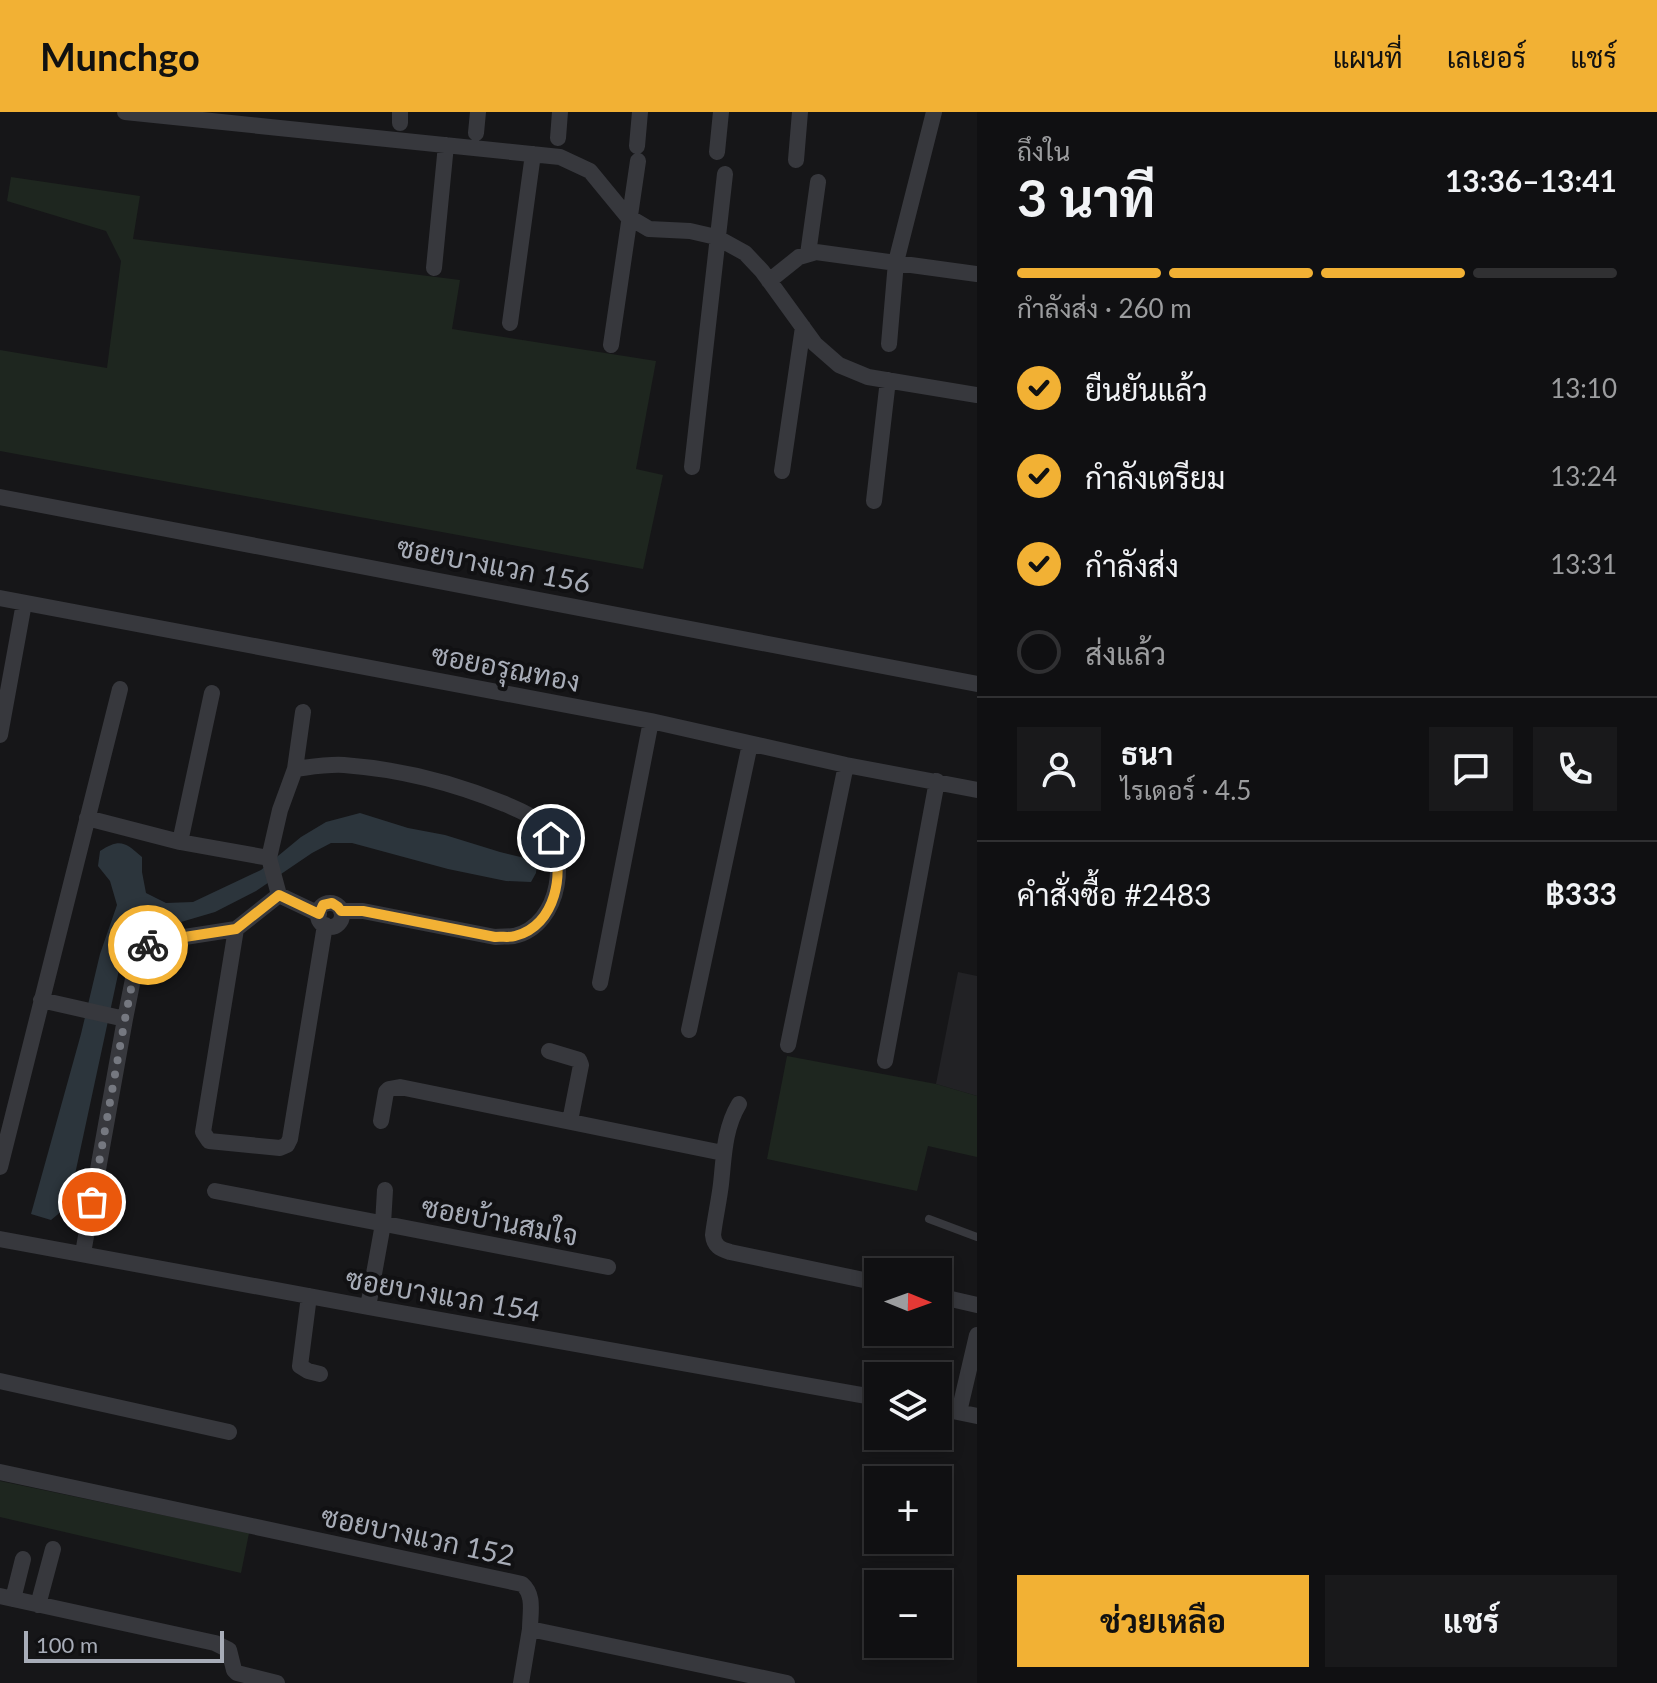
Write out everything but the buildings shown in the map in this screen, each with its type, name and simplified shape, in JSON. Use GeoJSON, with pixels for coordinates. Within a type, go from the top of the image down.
{"type":"FeatureCollection","features":[{"type":"Feature","properties":{"kind":"street"},"geometry":{"type":"LineString","coordinates":[[125,112],[560,157],[590,171],[629,217],[649,229],[690,231],[718,238],[745,253],[815,344],[839,365],[868,377],[977,395]]}},
{"type":"Feature","properties":{"kind":"street"},"geometry":{"type":"LineString","coordinates":[[476,133],[478,112]]}},
{"type":"Feature","properties":{"kind":"street"},"geometry":{"type":"LineString","coordinates":[[558,138],[560,112]]}},
{"type":"Feature","properties":{"kind":"street"},"geometry":{"type":"LineString","coordinates":[[611,345],[640,112]]}},
{"type":"Feature","properties":{"kind":"street"},"geometry":{"type":"LineString","coordinates":[[717,152],[721,112]]}},
{"type":"Feature","properties":{"kind":"street"},"geometry":{"type":"LineString","coordinates":[[796,160],[800,112]]}},
{"type":"Feature","properties":{"kind":"street"},"geometry":{"type":"LineString","coordinates":[[889,344],[896,262],[934,112]]}},
{"type":"Feature","properties":{"kind":"street"},"geometry":{"type":"LineString","coordinates":[[434,268],[446,145]]}},
{"type":"Feature","properties":{"kind":"street"},"geometry":{"type":"LineString","coordinates":[[510,323],[533,154]]}},
{"type":"Feature","properties":{"kind":"street"},"geometry":{"type":"LineString","coordinates":[[692,467],[725,174]]}},
{"type":"Feature","properties":{"kind":"street"},"geometry":{"type":"LineString","coordinates":[[808,254],[818,182]]}},
{"type":"Feature","properties":{"kind":"street"},"geometry":{"type":"LineString","coordinates":[[769,281],[799,257],[816,252],[977,274]]}},
{"type":"Feature","properties":{"kind":"street"},"geometry":{"type":"LineString","coordinates":[[782,471],[803,327]]}},
{"type":"Feature","properties":{"kind":"street"},"geometry":{"type":"LineString","coordinates":[[874,501],[888,380]]}},
{"type":"Feature","properties":{"kind":"street","name":"ซอยบางแวก 156"},"geometry":{"type":"LineString","coordinates":[[0,497],[977,684]]}},
{"type":"Feature","properties":{"kind":"street","name":"ซอยอรุณทอง"},"geometry":{"type":"LineString","coordinates":[[0,598],[651,721],[846,765],[977,790]]}},
{"type":"Feature","properties":{"kind":"street"},"geometry":{"type":"LineString","coordinates":[[0,735],[24,603]]}},
{"type":"Feature","properties":{"kind":"street"},"geometry":{"type":"LineString","coordinates":[[0,1167],[120,689]]}},
{"type":"Feature","properties":{"kind":"street"},"geometry":{"type":"LineString","coordinates":[[180,842],[212,693]]}},
{"type":"Feature","properties":{"kind":"street"},"geometry":{"type":"LineString","coordinates":[[303,712],[295,769],[280,810],[270,860],[278,888],[322,920]]}},
{"type":"Feature","properties":{"kind":"street"},"geometry":{"type":"LineString","coordinates":[[600,983],[651,721]]}},
{"type":"Feature","properties":{"kind":"street"},"geometry":{"type":"LineString","coordinates":[[689,1030],[750,744]]}},
{"type":"Feature","properties":{"kind":"street"},"geometry":{"type":"LineString","coordinates":[[236,929],[203,1132],[209,1141],[280,1148],[287,1145],[290,1139],[322,920],[321,907],[327,903],[335,904],[341,911],[363,911],[495,937],[515,936],[532,928],[554,897],[559,865],[557,849],[544,827],[524,812],[480,793],[372,768],[321,765],[295,769]]}},
{"type":"Feature","properties":{"kind":"street"},"geometry":{"type":"LineString","coordinates":[[788,1045],[846,765]]}},
{"type":"Feature","properties":{"kind":"street"},"geometry":{"type":"LineString","coordinates":[[885,1061],[937,781]]}},
{"type":"Feature","properties":{"kind":"street"},"geometry":{"type":"LineString","coordinates":[[87,818],[180,842],[270,860]]}},
{"type":"Feature","properties":{"kind":"street"},"geometry":{"type":"LineString","coordinates":[[83,1253],[118,1018],[142,950],[150,944],[236,929],[278,888]]}},
{"type":"Feature","properties":{"kind":"street"},"geometry":{"type":"LineString","coordinates":[[41,1000],[118,1018]]}},
{"type":"Feature","properties":{"kind":"street"},"geometry":{"type":"LineString","coordinates":[[549,1051],[579,1060],[581,1065],[570,1121]]}},
{"type":"Feature","properties":{"kind":"street"},"geometry":{"type":"LineString","coordinates":[[381,1121],[386,1092],[400,1087],[723,1153]]}},
{"type":"Feature","properties":{"kind":"street"},"geometry":{"type":"LineString","coordinates":[[739,1104],[732,1115],[723,1153],[714,1243],[720,1249],[864,1280]]}},
{"type":"Feature","properties":{"kind":"street","name":"ซอยบ้านสมใจ"},"geometry":{"type":"LineString","coordinates":[[368,1307],[383,1224],[385,1190]]}},
{"type":"Feature","properties":{"kind":"street","name":"ซอยบ้านสมใจ"},"geometry":{"type":"LineString","coordinates":[[215,1191],[608,1267]]}},
{"type":"Feature","properties":{"kind":"street","name":"ซอยบางแวก 154"},"geometry":{"type":"LineString","coordinates":[[0,1239],[864,1396]]}},
{"type":"Feature","properties":{"kind":"street"},"geometry":{"type":"LineString","coordinates":[[309,1296],[300,1366],[320,1374]]}},
{"type":"Feature","properties":{"kind":"street"},"geometry":{"type":"LineString","coordinates":[[952,1299],[977,1305]]}},
{"type":"Feature","properties":{"kind":"street"},"geometry":{"type":"LineString","coordinates":[[959,1412],[977,1335]]}},
{"type":"Feature","properties":{"kind":"street"},"geometry":{"type":"LineString","coordinates":[[0,1381],[229,1432]]}},
{"type":"Feature","properties":{"kind":"street"},"geometry":{"type":"LineString","coordinates":[[952,1411],[977,1416]]}},
{"type":"Feature","properties":{"kind":"street","name":"ซอยบางแวก 152"},"geometry":{"type":"LineString","coordinates":[[0,1472],[522,1584],[530,1594],[530,1629],[521,1683]]}},
{"type":"Feature","properties":{"kind":"street"},"geometry":{"type":"LineString","coordinates":[[38,1605],[53,1549]]}},
{"type":"Feature","properties":{"kind":"street"},"geometry":{"type":"LineString","coordinates":[[23,1559],[7,1598],[215,1643],[229,1650],[237,1673],[277,1683]]}},
{"type":"Feature","properties":{"kind":"street"},"geometry":{"type":"LineString","coordinates":[[530,1629],[787,1683]]}},
{"type":"Feature","properties":{"kind":"lane"},"geometry":{"type":"LineString","coordinates":[[929,1219],[977,1237]]}},
{"type":"Feature","properties":{"kind":"shaded area"},"geometry":{"type":"Polygon","coordinates":[[[11,177],[140,196],[133,239],[460,280],[452,329],[656,361],[636,469],[663,475],[643,569],[0,451],[0,350],[107,368],[121,261],[106,231],[7,201],[11,177]]]}},
{"type":"Feature","properties":{"kind":"shaded area"},"geometry":{"type":"Polygon","coordinates":[[[360,813],[537,861],[536,873],[531,882],[506,881],[352,843],[331,843],[256,891],[215,912],[181,922],[128,928],[71,1193],[63,1210],[51,1220],[31,1214],[100,954],[117,905],[110,881],[98,866],[100,851],[113,844],[127,845],[142,857],[146,893],[166,903],[193,902],[261,870],[301,837],[326,822],[360,813]]]}},
{"type":"Feature","properties":{"kind":"shaded area"},"geometry":{"type":"Polygon","coordinates":[[[958,972],[977,976],[977,1096],[936,1084],[958,972]]]}},
{"type":"Feature","properties":{"kind":"shaded area"},"geometry":{"type":"Polygon","coordinates":[[[787,1056],[936,1084],[977,1096],[977,1157],[928,1146],[917,1191],[767,1159],[787,1056]]]}},
{"type":"Feature","properties":{"kind":"shaded area"},"geometry":{"type":"Polygon","coordinates":[[[0,1481],[249,1533],[241,1573],[0,1517],[0,1481]]]}},
{"type":"Feature","properties":{"kind":"way so far"},"geometry":{"type":"LineString","coordinates":[[92,1202],[136,964],[142,950],[148,945]]}},
{"type":"Feature","properties":{"kind":"route"},"geometry":{"type":"LineString","coordinates":[[148,945],[236,929],[279,895],[319,914],[323,905],[332,903],[341,911],[363,911],[495,937],[515,936],[532,928],[554,897],[559,865],[557,849],[551,838]]}}]}
